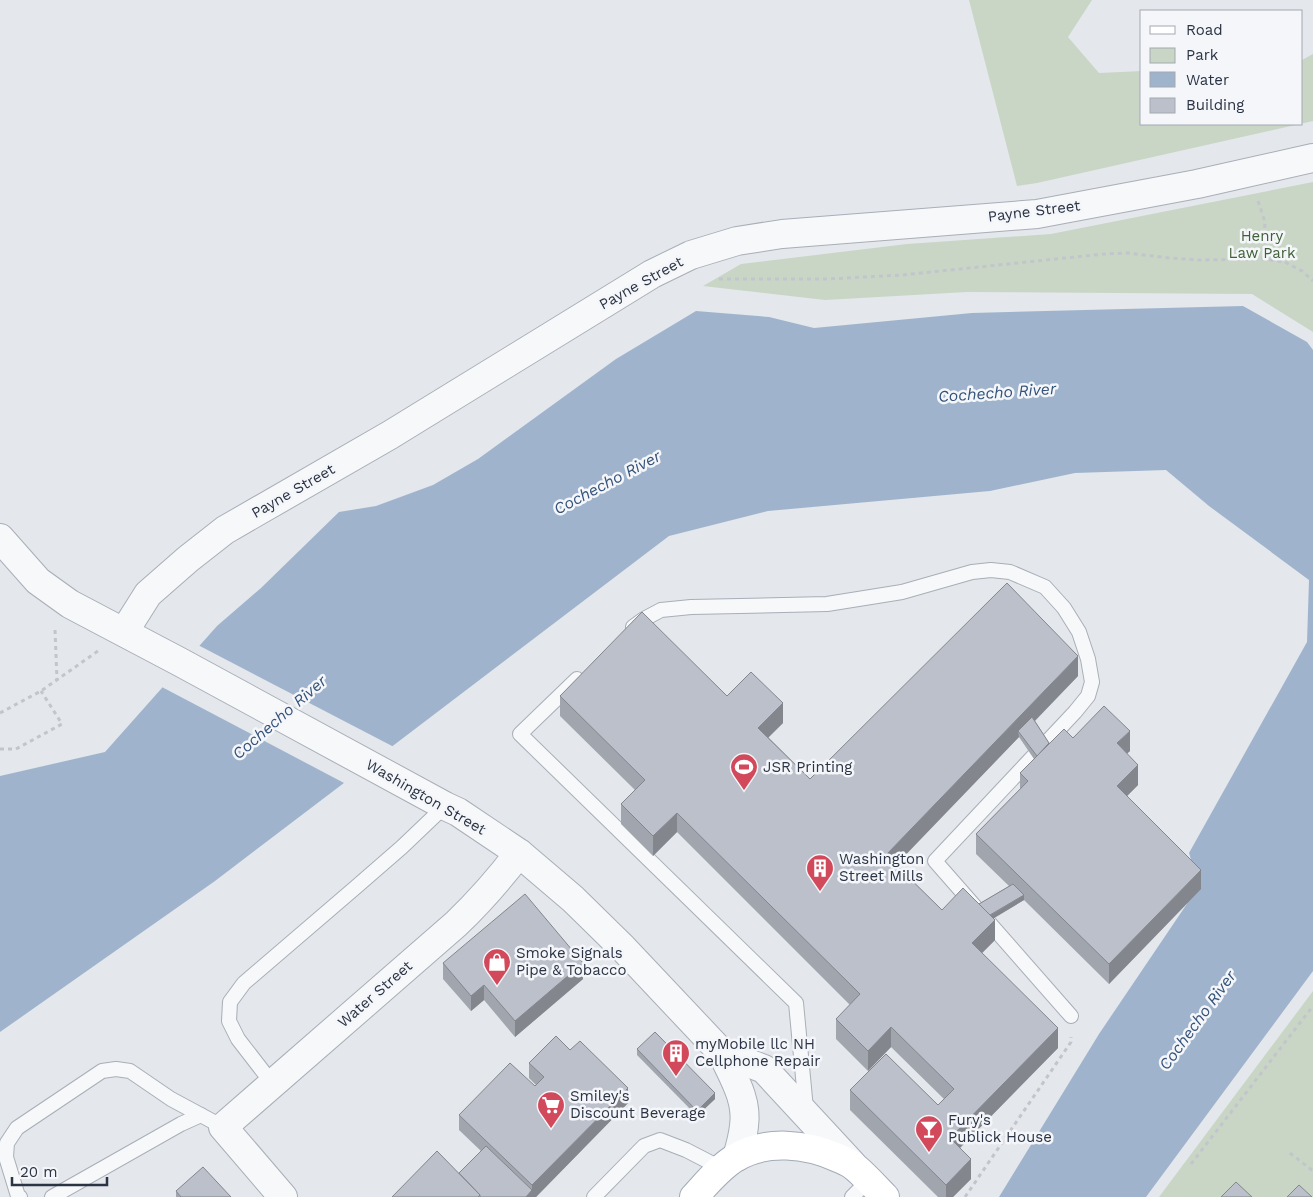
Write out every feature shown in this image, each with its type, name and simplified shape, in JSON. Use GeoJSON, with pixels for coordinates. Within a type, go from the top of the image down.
{"type":"FeatureCollection","features":[{"type":"Feature","properties":{"kind":"main road"},"geometry":{"type":"LineString","coordinates":[[694,1197],[729,1162],[759,1148],[782,1145],[804,1147],[827,1153],[864,1185]]}},
{"type":"Feature","properties":{"kind":"street","name":"Payne Street"},"geometry":{"type":"LineString","coordinates":[[124,632],[148,594],[188,558],[225,530],[390,435],[652,274],[691,255],[737,241],[782,234],[1037,214],[1197,184],[1313,158]]}},
{"type":"Feature","properties":{"kind":"street","name":"Washington Street"},"geometry":{"type":"LineString","coordinates":[[0,538],[38,581],[70,604],[458,812],[519,853],[595,920],[722,1053],[764,1069],[806,1115],[864,1185]]}},
{"type":"Feature","properties":{"kind":"street","name":"Water Street"},"geometry":{"type":"LineString","coordinates":[[212,1121],[272,1083],[456,924],[489,890],[519,853]]}},
{"type":"Feature","properties":{"kind":"street"},"geometry":{"type":"LineString","coordinates":[[722,1053],[740,1091],[744,1106],[744,1125],[729,1162]]}},
{"type":"Feature","properties":{"kind":"street"},"geometry":{"type":"LineString","coordinates":[[212,1121],[283,1197]]}},
{"type":"Feature","properties":{"kind":"lane"},"geometry":{"type":"LineString","coordinates":[[625,633],[644,619],[661,610],[691,606],[828,604],[902,592],[972,572],[991,570],[1010,572],[1046,587],[1064,608],[1079,632],[1088,659],[1092,682],[1088,696],[935,862],[1071,1016]]}},
{"type":"Feature","properties":{"kind":"lane"},"geometry":{"type":"LineString","coordinates":[[590,667],[520,734],[796,1003],[806,1115]]}},
{"type":"Feature","properties":{"kind":"lane"},"geometry":{"type":"LineString","coordinates":[[272,1083],[238,1039],[229,1021],[230,1002],[244,983],[376,870],[445,806]]}},
{"type":"Feature","properties":{"kind":"lane"},"geometry":{"type":"LineString","coordinates":[[20,1197],[18,1196],[6,1157],[7,1143],[17,1128],[102,1071],[116,1069],[130,1071],[172,1099],[212,1121]]}},
{"type":"Feature","properties":{"kind":"lane"},"geometry":{"type":"LineString","coordinates":[[52,1197],[181,1124],[212,1121]]}},
{"type":"Feature","properties":{"kind":"lane"},"geometry":{"type":"LineString","coordinates":[[594,1197],[644,1146],[660,1140],[686,1150],[729,1162]]}},
{"type":"Feature","properties":{"kind":"path"},"geometry":{"type":"LineString","coordinates":[[1250,171],[1265,222],[1263,259]]}},
{"type":"Feature","properties":{"kind":"path"},"geometry":{"type":"LineString","coordinates":[[711,279],[828,279],[902,275],[1127,253],[1199,260],[1263,259],[1285,262],[1302,271],[1313,281]]}},
{"type":"Feature","properties":{"kind":"path"},"geometry":{"type":"LineString","coordinates":[[55,628],[57,680]]}},
{"type":"Feature","properties":{"kind":"path"},"geometry":{"type":"LineString","coordinates":[[0,713],[41,691],[100,650]]}},
{"type":"Feature","properties":{"kind":"path"},"geometry":{"type":"LineString","coordinates":[[0,749],[16,749],[62,724],[41,691]]}},
{"type":"Feature","properties":{"kind":"path"},"geometry":{"type":"LineString","coordinates":[[1191,1164],[1313,1006]]}},
{"type":"Feature","properties":{"kind":"path"},"geometry":{"type":"LineString","coordinates":[[966,1197],[1071,1042],[1071,1016]]}},
{"type":"Feature","properties":{"kind":"path"},"geometry":{"type":"LineString","coordinates":[[1290,1153],[1313,1171]]}},
{"type":"Feature","properties":{"kind":"green space"},"geometry":{"type":"Polygon","coordinates":[[[969,0],[1092,0],[1068,37],[1099,73],[1140,71],[1140,125],[1296,125],[1037,183],[1017,186],[969,0]]]}},
{"type":"Feature","properties":{"kind":"green space"},"geometry":{"type":"Polygon","coordinates":[[[1313,54],[1313,121],[1303,123],[1303,59],[1313,54]]]}},
{"type":"Feature","properties":{"kind":"green space","name":"Henry Law Park"},"geometry":{"type":"Polygon","coordinates":[[[1313,182],[1313,332],[1252,294],[967,292],[825,300],[703,286],[741,264],[907,244],[1051,234],[1313,182]]]}},
{"type":"Feature","properties":{"kind":"green space"},"geometry":{"type":"Polygon","coordinates":[[[1313,991],[1313,1197],[1159,1197],[1313,991]]]}},
{"type":"Feature","properties":{"kind":"water","name":"Cochecho River"},"geometry":{"type":"Polygon","coordinates":[[[1243,306],[1307,342],[1313,350],[1313,971],[1146,1197],[999,1197],[1099,1034],[1199,886],[1189,853],[1307,642],[1309,580],[1209,506],[1166,470],[1075,473],[990,491],[768,511],[669,536],[215,881],[0,1032],[0,776],[105,752],[217,626],[261,588],[339,512],[376,506],[433,485],[478,459],[616,359],[696,311],[769,317],[814,328],[972,313],[1243,306]]]}},
{"type":"Feature","properties":{"kind":"pier"},"geometry":{"type":"Polygon","coordinates":[[[198,645],[394,747],[346,784],[160,686],[198,645]]]}},
{"type":"Feature","properties":{"kind":"building","name":"Washington Street Mills"},"geometry":{"type":"Polygon","coordinates":[[[1007,583],[1078,656],[886,855],[942,910],[963,888],[995,920],[972,943],[1058,1028],[950,1138],[971,1159],[946,1185],[850,1090],[886,1054],[938,1105],[954,1089],[891,1027],[868,1051],[836,1019],[860,994],[677,813],[653,836],[621,804],[645,780],[560,696],[642,612],[727,696],[751,672],[783,703],[758,728],[810,779],[1007,583]]]}},
{"type":"Feature","properties":{"kind":"building"},"geometry":{"type":"Polygon","coordinates":[[[1104,706],[1130,731],[1117,743],[1138,765],[1117,786],[1201,870],[1109,964],[976,834],[1028,781],[1020,773],[1064,729],[1073,738],[1104,706]]]}},
{"type":"Feature","properties":{"kind":"building"},"geometry":{"type":"Polygon","coordinates":[[[1032,717],[1049,743],[1037,756],[1018,731],[1032,717]]]}},
{"type":"Feature","properties":{"kind":"building"},"geometry":{"type":"Polygon","coordinates":[[[1013,884],[1024,895],[990,915],[979,904],[1013,884]]]}},
{"type":"Feature","properties":{"kind":"building"},"geometry":{"type":"Polygon","coordinates":[[[525,894],[583,963],[515,1021],[484,985],[471,996],[443,963],[525,894]]]}},
{"type":"Feature","properties":{"kind":"building","name":"myMobile llc NH Cellphone Repair"},"geometry":{"type":"Polygon","coordinates":[[[655,1032],[715,1093],[697,1111],[637,1049],[655,1032]]]}},
{"type":"Feature","properties":{"kind":"building"},"geometry":{"type":"Polygon","coordinates":[[[556,1036],[570,1050],[580,1041],[628,1088],[532,1185],[459,1115],[510,1063],[535,1086],[544,1077],[529,1063],[556,1036]]]}},
{"type":"Feature","properties":{"kind":"building"},"geometry":{"type":"Polygon","coordinates":[[[486,1146],[532,1190],[526,1197],[480,1197],[459,1173],[486,1146]]]}},
{"type":"Feature","properties":{"kind":"building"},"geometry":{"type":"Polygon","coordinates":[[[437,1151],[480,1195],[478,1197],[392,1197],[437,1151]]]}},
{"type":"Feature","properties":{"kind":"building"},"geometry":{"type":"Polygon","coordinates":[[[203,1167],[231,1197],[181,1197],[176,1191],[203,1167]]]}},
{"type":"Feature","properties":{"kind":"building"},"geometry":{"type":"Polygon","coordinates":[[[1236,1182],[1252,1197],[1221,1197],[1236,1182]]]}},
{"type":"Feature","properties":{"kind":"building"},"geometry":{"type":"Polygon","coordinates":[[[1299,1185],[1312,1197],[1287,1197],[1299,1185]]]}},
{"type":"Feature","properties":{"kind":"place","name":"JSR Printing"},"geometry":{"type":"Point","coordinates":[744,791]}},
{"type":"Feature","properties":{"kind":"place","name":"Washington Street Mills"},"geometry":{"type":"Point","coordinates":[820,892]}},
{"type":"Feature","properties":{"kind":"place","name":"Smoke Signals Pipe & Tobacco"},"geometry":{"type":"Point","coordinates":[497,986]}},
{"type":"Feature","properties":{"kind":"place","name":"myMobile llc NH Cellphone Repair"},"geometry":{"type":"Point","coordinates":[676,1077]}},
{"type":"Feature","properties":{"kind":"place","name":"Smiley's Discount Beverage"},"geometry":{"type":"Point","coordinates":[551,1129]}},
{"type":"Feature","properties":{"kind":"place","name":"Fury's Publick House"},"geometry":{"type":"Point","coordinates":[929,1153]}}]}
